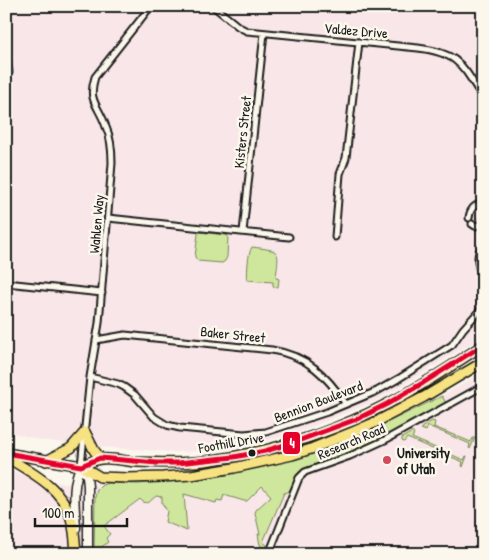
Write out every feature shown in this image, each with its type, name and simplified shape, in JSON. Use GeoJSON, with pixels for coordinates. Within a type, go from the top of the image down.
{"type":"FeatureCollection","features":[{"type":"Feature","properties":{"kind":"main road","name":"Foothill Drive"},"geometry":{"type":"LineString","coordinates":[[81,466],[100,458],[178,463],[234,457],[264,451],[357,419],[387,404],[483,345]]}},
{"type":"Feature","properties":{"kind":"main road","name":"Foothill Drive"},"geometry":{"type":"LineString","coordinates":[[6,453],[81,466],[100,477],[163,477],[191,475],[234,468],[310,449],[353,432],[397,411],[483,362]]}},
{"type":"Feature","properties":{"kind":"main road"},"geometry":{"type":"LineString","coordinates":[[46,461],[71,448],[85,432],[100,458]]}},
{"type":"Feature","properties":{"kind":"main road"},"geometry":{"type":"LineString","coordinates":[[6,457],[41,478],[59,496],[72,521],[76,554]]}},
{"type":"Feature","properties":{"kind":"main road"},"geometry":{"type":"LineString","coordinates":[[76,554],[75,484],[76,474],[81,466],[87,476],[88,487],[88,554]]}},
{"type":"Feature","properties":{"kind":"street","name":"Wahlen Way"},"geometry":{"type":"LineString","coordinates":[[81,466],[90,377],[102,293],[112,163],[112,149],[106,126],[92,98],[92,86],[95,77],[151,6]]}},
{"type":"Feature","properties":{"kind":"street","name":"Valdez Drive"},"geometry":{"type":"LineString","coordinates":[[213,6],[242,29],[264,33],[434,50],[447,54],[463,68],[483,98]]}},
{"type":"Feature","properties":{"kind":"street","name":"Kisters Street"},"geometry":{"type":"LineString","coordinates":[[243,232],[264,33]]}},
{"type":"Feature","properties":{"kind":"street"},"geometry":{"type":"LineString","coordinates":[[335,237],[340,174],[346,158],[359,42]]}},
{"type":"Feature","properties":{"kind":"street"},"geometry":{"type":"LineString","coordinates":[[469,218],[473,207],[483,203]]}},
{"type":"Feature","properties":{"kind":"street"},"geometry":{"type":"LineString","coordinates":[[108,218],[289,237]]}},
{"type":"Feature","properties":{"kind":"street"},"geometry":{"type":"LineString","coordinates":[[472,224],[475,226],[480,225],[483,218]]}},
{"type":"Feature","properties":{"kind":"street"},"geometry":{"type":"LineString","coordinates":[[482,310],[483,279],[478,266],[479,250],[483,245]]}},
{"type":"Feature","properties":{"kind":"street"},"geometry":{"type":"LineString","coordinates":[[6,283],[102,293]]}},
{"type":"Feature","properties":{"kind":"street","name":"Bennion Boulevard"},"geometry":{"type":"LineString","coordinates":[[90,377],[124,387],[135,395],[154,417],[167,425],[244,434],[266,432],[297,423],[346,404],[398,379],[446,350],[482,310]]}},
{"type":"Feature","properties":{"kind":"street","name":"Baker Street"},"geometry":{"type":"LineString","coordinates":[[96,340],[126,335],[284,352],[314,367],[329,382],[346,404]]}},
{"type":"Feature","properties":{"kind":"street","name":"Research Road"},"geometry":{"type":"LineString","coordinates":[[269,554],[299,478],[305,472],[350,456],[385,440],[483,386]]}},
{"type":"Feature","properties":{"kind":"shaded area"},"geometry":{"type":"Polygon","coordinates":[[[6,6],[483,6],[483,336],[378,400],[297,433],[231,450],[175,452],[101,447],[40,440],[6,431],[6,6]]]}},
{"type":"Feature","properties":{"kind":"shaded area","name":"University of Utah"},"geometry":{"type":"Polygon","coordinates":[[[483,372],[483,554],[6,554],[6,469],[40,481],[75,484],[138,484],[216,477],[272,465],[351,440],[442,396],[483,372]]]}},
{"type":"Feature","properties":{"kind":"green space"},"geometry":{"type":"Polygon","coordinates":[[[199,232],[228,236],[227,257],[225,261],[222,263],[198,261],[195,257],[199,232]]]}},
{"type":"Feature","properties":{"kind":"green space"},"geometry":{"type":"Polygon","coordinates":[[[252,247],[269,249],[276,253],[278,257],[276,278],[279,279],[278,287],[273,287],[273,282],[247,280],[248,258],[252,247]]]}},
{"type":"Feature","properties":{"kind":"green space"},"geometry":{"type":"Polygon","coordinates":[[[442,396],[446,403],[393,432],[299,472],[289,491],[284,493],[263,542],[267,545],[266,548],[260,545],[258,534],[260,534],[255,513],[271,496],[262,486],[247,501],[224,495],[222,501],[217,500],[216,503],[184,494],[187,531],[165,522],[167,511],[162,503],[162,497],[156,496],[148,503],[140,499],[104,526],[110,534],[106,538],[108,542],[94,553],[95,497],[97,490],[102,485],[108,483],[138,484],[216,477],[272,465],[351,440],[442,396]]]}},
{"type":"Feature","properties":{"kind":"green space"},"geometry":{"type":"Polygon","coordinates":[[[432,421],[435,422],[434,427],[471,442],[475,438],[470,449],[470,444],[428,426],[426,431],[421,429],[432,421]]]}},
{"type":"Feature","properties":{"kind":"green space"},"geometry":{"type":"Polygon","coordinates":[[[412,432],[414,434],[412,438],[464,460],[467,456],[463,467],[463,462],[407,438],[404,442],[402,441],[402,438],[412,432]]]}},
{"type":"Feature","properties":{"kind":"waterway"},"geometry":{"type":"LineString","coordinates":[[6,34],[13,73],[6,82]]}},
{"type":"Feature","properties":{"kind":"transit line","name":"4"},"geometry":{"type":"LineString","coordinates":[[6,453],[81,466],[100,458],[178,463],[234,457],[265,451],[357,419],[423,383],[483,345]]}},
{"type":"Feature","properties":{"kind":"place","name":"University of Utah"},"geometry":{"type":"Point","coordinates":[387,460]}}]}
